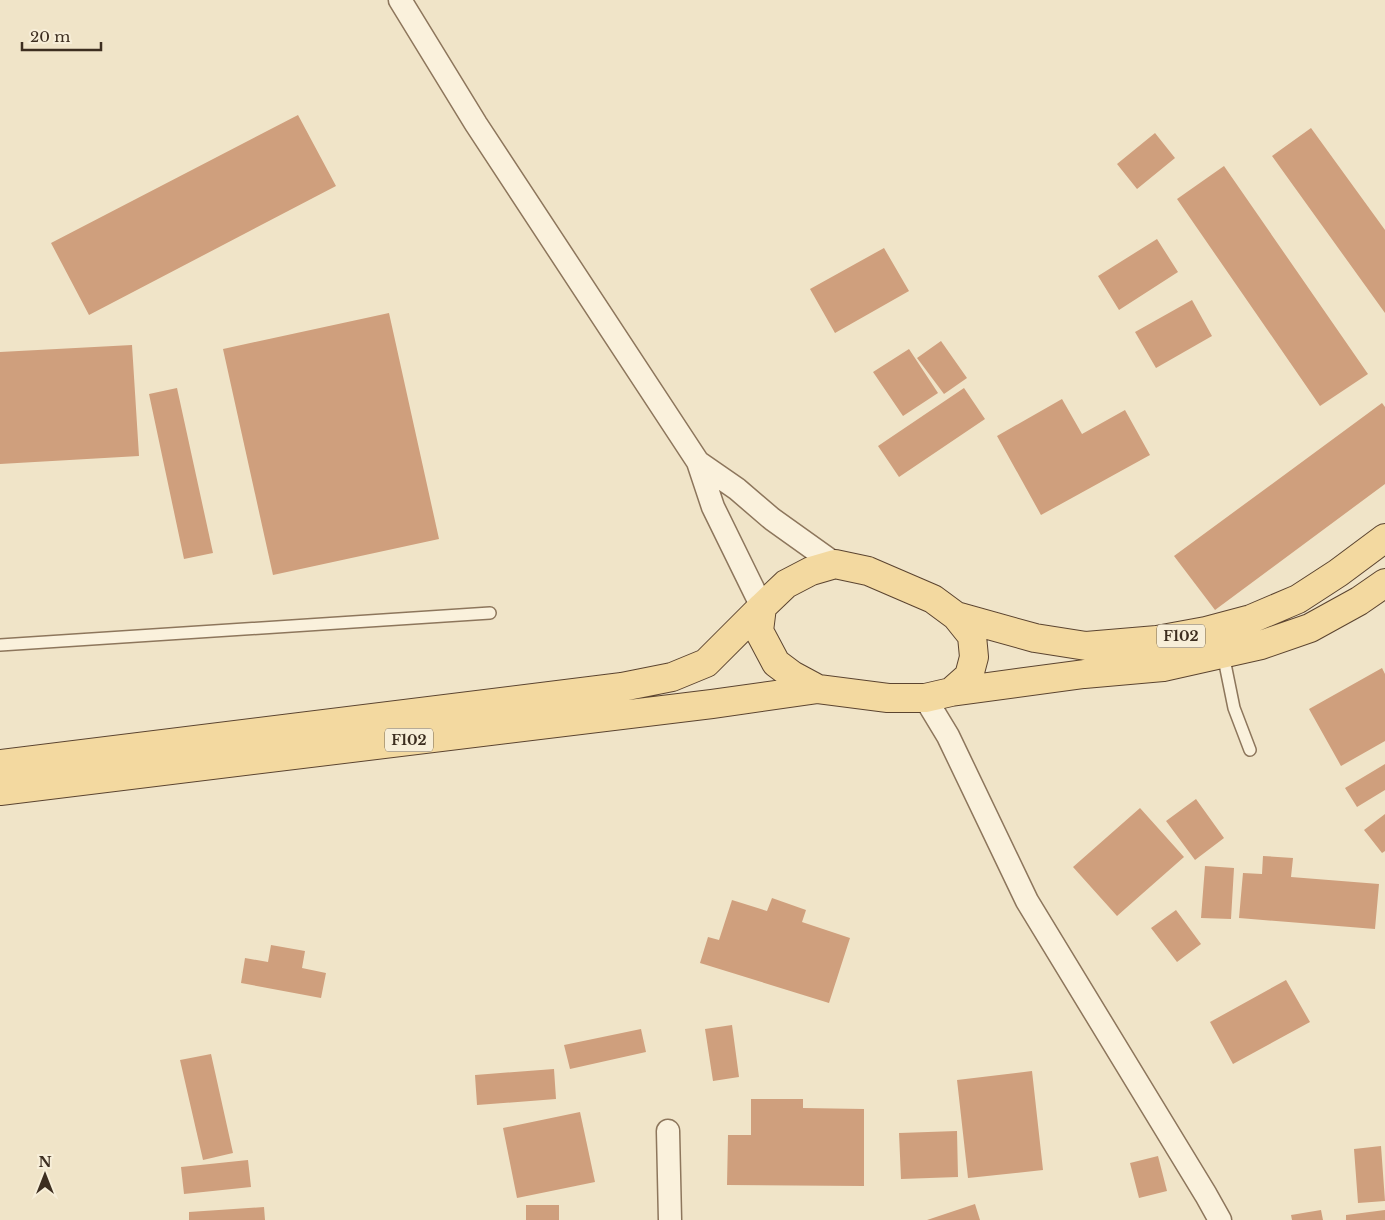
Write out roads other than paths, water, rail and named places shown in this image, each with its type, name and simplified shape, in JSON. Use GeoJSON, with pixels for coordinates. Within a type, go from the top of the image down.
{"type":"FeatureCollection","features":[{"type":"Feature","properties":{"kind":"main road","name":"F102"},"geometry":{"type":"LineString","coordinates":[[956,616],[1034,638],[1086,646],[1157,640],[1251,620],[1298,598],[1338,573],[1385,538]]}},
{"type":"Feature","properties":{"kind":"main road","name":"F102"},"geometry":{"type":"LineString","coordinates":[[0,764],[622,688],[664,679],[706,664],[786,584],[811,571],[835,564],[868,571],[933,598],[956,616],[972,636],[974,656],[969,676],[951,692]]}},
{"type":"Feature","properties":{"kind":"main road","name":"F102"},"geometry":{"type":"LineString","coordinates":[[0,790],[712,704],[818,689],[888,698],[925,698],[951,692],[1033,680],[1163,667],[1261,645],[1310,628],[1359,601],[1385,583]]}},
{"type":"Feature","properties":{"kind":"main road","name":"F102"},"geometry":{"type":"LineString","coordinates":[[762,607],[759,631],[776,664],[818,689]]}},
{"type":"Feature","properties":{"kind":"street"},"geometry":{"type":"LineString","coordinates":[[400,0],[476,124],[698,462],[713,507],[762,607]]}},
{"type":"Feature","properties":{"kind":"street"},"geometry":{"type":"LineString","coordinates":[[698,462],[737,489],[772,519],[835,564]]}},
{"type":"Feature","properties":{"kind":"street"},"geometry":{"type":"LineString","coordinates":[[925,698],[948,736],[1027,901],[1220,1220]]}},
{"type":"Feature","properties":{"kind":"street"},"geometry":{"type":"LineString","coordinates":[[668,1131],[670,1220]]}},
{"type":"Feature","properties":{"kind":"lane"},"geometry":{"type":"LineString","coordinates":[[0,645],[490,613]]}},
{"type":"Feature","properties":{"kind":"lane"},"geometry":{"type":"LineString","coordinates":[[1223,654],[1234,708],[1250,750]]}}]}
